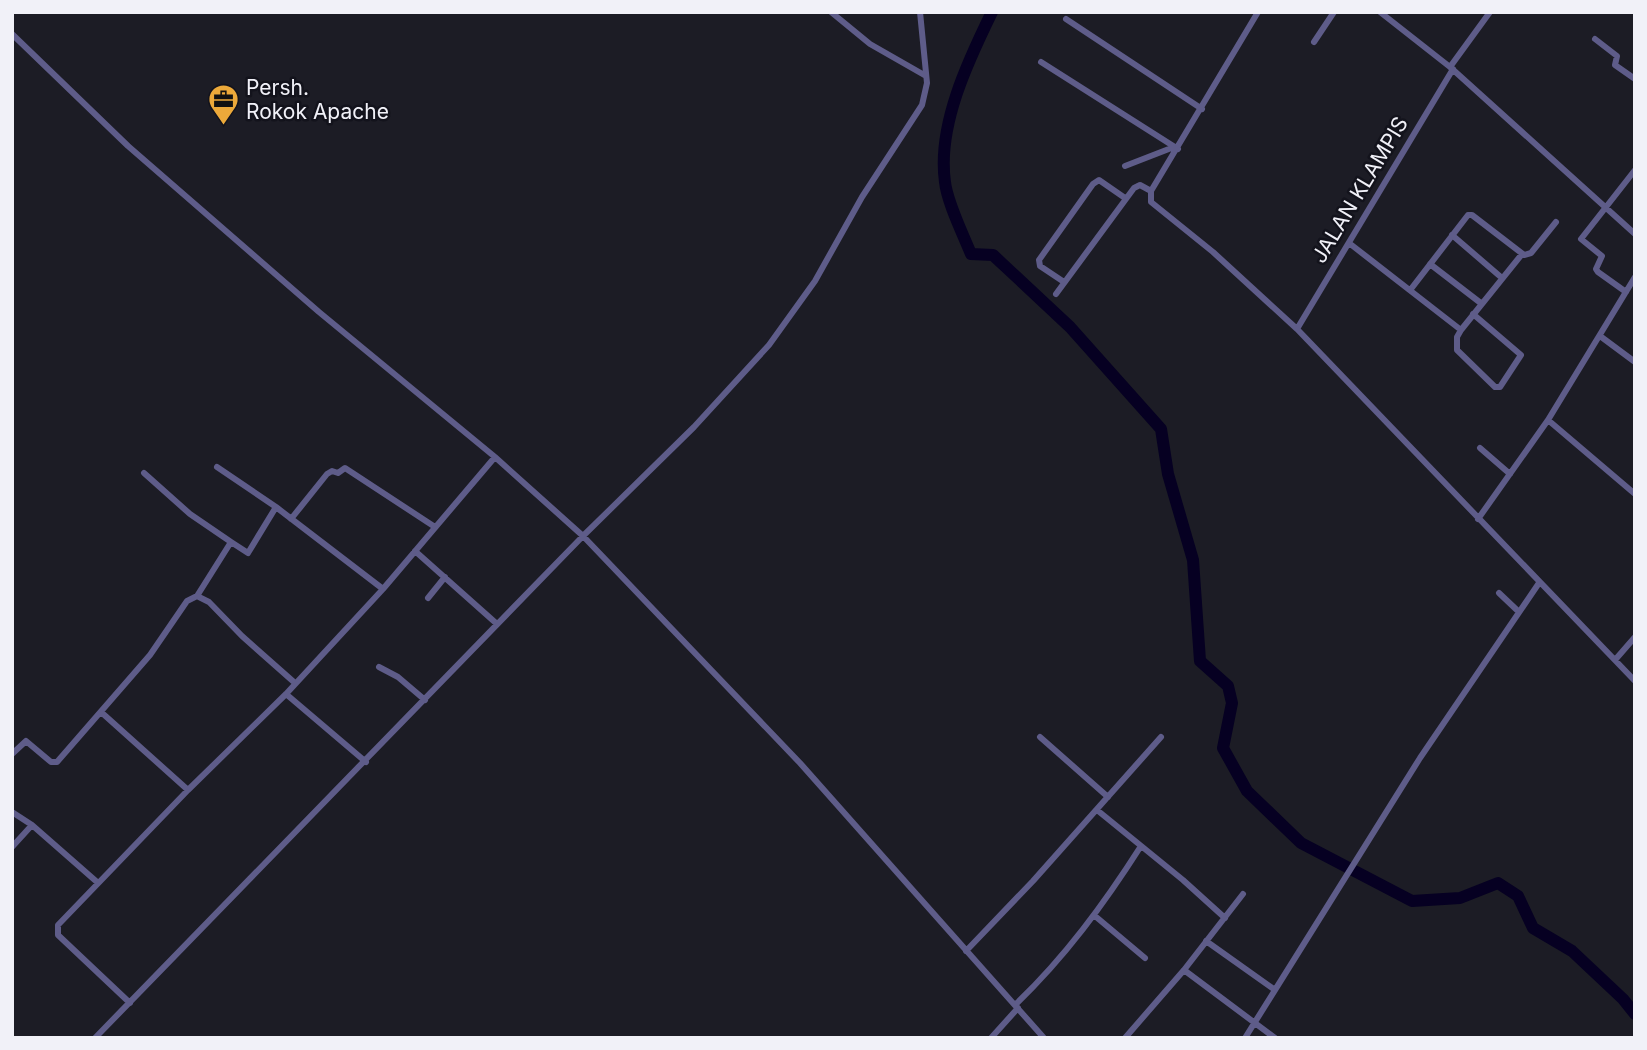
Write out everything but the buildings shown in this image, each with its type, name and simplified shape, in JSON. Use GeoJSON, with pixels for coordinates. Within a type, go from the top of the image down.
{"type":"FeatureCollection","features":[{"type":"Feature","properties":{"kind":"street"},"geometry":{"type":"LineString","coordinates":[[831,12],[870,44],[926,76]]}},
{"type":"Feature","properties":{"kind":"street"},"geometry":{"type":"LineString","coordinates":[[95,1038],[752,365],[815,281],[862,197],[922,105],[926,76],[920,12]]}},
{"type":"Feature","properties":{"kind":"street"},"geometry":{"type":"LineString","coordinates":[[1258,12],[1151,191],[1151,202],[1213,252],[1297,329],[1635,681]]}},
{"type":"Feature","properties":{"kind":"street"},"geometry":{"type":"LineString","coordinates":[[1314,42],[1334,12]]}},
{"type":"Feature","properties":{"kind":"street"},"geometry":{"type":"LineString","coordinates":[[1380,12],[1452,68],[1635,234]]}},
{"type":"Feature","properties":{"kind":"street","name":"JALAN KLAMPIS"},"geometry":{"type":"LineString","coordinates":[[1297,329],[1487,13]]}},
{"type":"Feature","properties":{"kind":"street"},"geometry":{"type":"LineString","coordinates":[[1066,19],[1202,109]]}},
{"type":"Feature","properties":{"kind":"street"},"geometry":{"type":"LineString","coordinates":[[12,34],[128,146],[319,312],[495,457],[583,536],[800,762],[1044,1038]]}},
{"type":"Feature","properties":{"kind":"street"},"geometry":{"type":"LineString","coordinates":[[1595,39],[1617,56],[1615,65],[1635,79]]}},
{"type":"Feature","properties":{"kind":"street"},"geometry":{"type":"LineString","coordinates":[[1041,62],[1176,148]]}},
{"type":"Feature","properties":{"kind":"street"},"geometry":{"type":"LineString","coordinates":[[1125,166],[1176,148]]}},
{"type":"Feature","properties":{"kind":"street"},"geometry":{"type":"LineString","coordinates":[[1626,292],[1598,272],[1596,269],[1602,256],[1581,239],[1635,170]]}},
{"type":"Feature","properties":{"kind":"street"},"geometry":{"type":"LineString","coordinates":[[1064,282],[1038,262],[1093,184],[1099,180],[1125,198]]}},
{"type":"Feature","properties":{"kind":"street"},"geometry":{"type":"LineString","coordinates":[[1626,181],[1635,187]]}},
{"type":"Feature","properties":{"kind":"street"},"geometry":{"type":"LineString","coordinates":[[1056,294],[1125,198],[1138,185],[1151,191]]}},
{"type":"Feature","properties":{"kind":"street"},"geometry":{"type":"LineString","coordinates":[[1411,289],[1470,214],[1527,256],[1556,222]]}},
{"type":"Feature","properties":{"kind":"street"},"geometry":{"type":"LineString","coordinates":[[1452,236],[1502,278]]}},
{"type":"Feature","properties":{"kind":"street"},"geometry":{"type":"LineString","coordinates":[[1349,243],[1461,330]]}},
{"type":"Feature","properties":{"kind":"street"},"geometry":{"type":"LineString","coordinates":[[1473,314],[1521,355],[1501,386],[1495,387],[1457,350],[1457,337],[1473,314],[1522,254]]}},
{"type":"Feature","properties":{"kind":"street"},"geometry":{"type":"LineString","coordinates":[[1430,264],[1482,304]]}},
{"type":"Feature","properties":{"kind":"street"},"geometry":{"type":"LineString","coordinates":[[1478,519],[1548,420],[1635,277]]}},
{"type":"Feature","properties":{"kind":"street"},"geometry":{"type":"LineString","coordinates":[[1600,337],[1635,362]]}},
{"type":"Feature","properties":{"kind":"street"},"geometry":{"type":"LineString","coordinates":[[1548,420],[1635,494]]}},
{"type":"Feature","properties":{"kind":"street"},"geometry":{"type":"LineString","coordinates":[[1480,448],[1510,474]]}},
{"type":"Feature","properties":{"kind":"street"},"geometry":{"type":"LineString","coordinates":[[130,1003],[58,935],[58,925],[97,882],[286,694],[383,589],[495,457]]}},
{"type":"Feature","properties":{"kind":"street"},"geometry":{"type":"LineString","coordinates":[[217,467],[276,507],[383,589]]}},
{"type":"Feature","properties":{"kind":"street"},"geometry":{"type":"LineString","coordinates":[[291,519],[327,474],[332,471],[338,473],[345,468],[435,527]]}},
{"type":"Feature","properties":{"kind":"street"},"geometry":{"type":"LineString","coordinates":[[144,473],[190,514],[248,553],[276,507]]}},
{"type":"Feature","properties":{"kind":"street"},"geometry":{"type":"LineString","coordinates":[[12,754],[23,742],[29,741],[54,763],[150,655],[187,601],[197,596],[231,542]]}},
{"type":"Feature","properties":{"kind":"street"},"geometry":{"type":"LineString","coordinates":[[415,551],[497,624]]}},
{"type":"Feature","properties":{"kind":"street"},"geometry":{"type":"LineString","coordinates":[[428,598],[445,577]]}},
{"type":"Feature","properties":{"kind":"street"},"geometry":{"type":"LineString","coordinates":[[1245,1038],[1420,758],[1539,583]]}},
{"type":"Feature","properties":{"kind":"street"},"geometry":{"type":"LineString","coordinates":[[1499,593],[1519,612]]}},
{"type":"Feature","properties":{"kind":"street"},"geometry":{"type":"LineString","coordinates":[[197,596],[209,602],[242,636],[295,683]]}},
{"type":"Feature","properties":{"kind":"street"},"geometry":{"type":"LineString","coordinates":[[1615,660],[1635,637]]}},
{"type":"Feature","properties":{"kind":"street"},"geometry":{"type":"LineString","coordinates":[[379,667],[398,677],[425,700]]}},
{"type":"Feature","properties":{"kind":"street"},"geometry":{"type":"LineString","coordinates":[[286,694],[366,762]]}},
{"type":"Feature","properties":{"kind":"street"},"geometry":{"type":"LineString","coordinates":[[101,712],[188,790]]}},
{"type":"Feature","properties":{"kind":"street"},"geometry":{"type":"LineString","coordinates":[[1040,737],[1108,797]]}},
{"type":"Feature","properties":{"kind":"street"},"geometry":{"type":"LineString","coordinates":[[966,951],[1161,737]]}},
{"type":"Feature","properties":{"kind":"street"},"geometry":{"type":"LineString","coordinates":[[1097,810],[1225,918]]}},
{"type":"Feature","properties":{"kind":"street"},"geometry":{"type":"LineString","coordinates":[[12,812],[32,825],[97,882]]}},
{"type":"Feature","properties":{"kind":"street"},"geometry":{"type":"LineString","coordinates":[[12,847],[32,825]]}},
{"type":"Feature","properties":{"kind":"street"},"geometry":{"type":"LineString","coordinates":[[991,1038],[1095,916],[1141,846]]}},
{"type":"Feature","properties":{"kind":"street"},"geometry":{"type":"LineString","coordinates":[[1125,1038],[1184,970],[1243,894]]}},
{"type":"Feature","properties":{"kind":"street"},"geometry":{"type":"LineString","coordinates":[[1095,916],[1145,958]]}},
{"type":"Feature","properties":{"kind":"street"},"geometry":{"type":"LineString","coordinates":[[1206,941],[1275,990]]}},
{"type":"Feature","properties":{"kind":"street"},"geometry":{"type":"LineString","coordinates":[[1184,970],[1275,1038]]}},
{"type":"Feature","properties":{"kind":"waterway"},"geometry":{"type":"LineString","coordinates":[[992,12],[964,73],[950,117],[944,161],[949,199],[971,254],[993,255],[1070,327],[1161,429],[1168,474],[1193,560],[1200,661],[1228,686],[1232,703],[1223,748],[1247,791],[1301,843],[1412,901],[1460,898],[1498,883],[1518,896],[1533,928],[1572,951],[1623,999],[1635,1014]]}},
{"type":"Feature","properties":{"kind":"place","name":"Persh. Rokok Apache"},"geometry":{"type":"Point","coordinates":[223,127]}}]}
